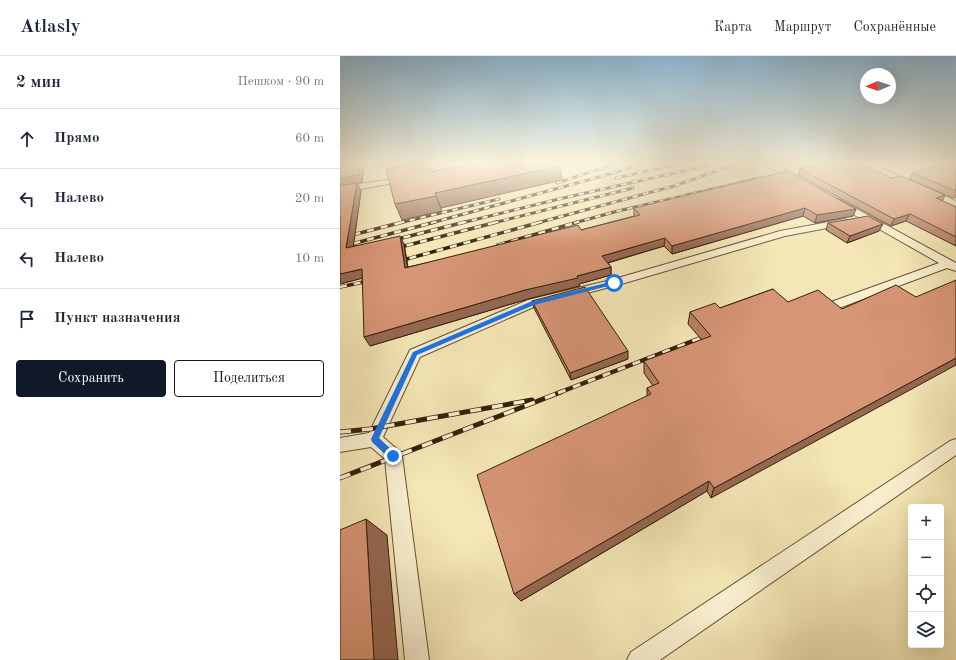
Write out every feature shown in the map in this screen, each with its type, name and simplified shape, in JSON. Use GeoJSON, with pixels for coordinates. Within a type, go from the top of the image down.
{"type":"FeatureCollection","features":[{"type":"Feature","properties":{"kind":"lane"},"geometry":{"type":"LineString","coordinates":[[927,191],[956,204]]}},
{"type":"Feature","properties":{"kind":"lane"},"geometry":{"type":"LineString","coordinates":[[827,196],[952,266]]}},
{"type":"Feature","properties":{"kind":"lane"},"geometry":{"type":"LineString","coordinates":[[374,439],[415,354],[532,304],[614,283],[784,233],[867,218]]}},
{"type":"Feature","properties":{"kind":"lane"},"geometry":{"type":"LineString","coordinates":[[835,305],[952,266]]}},
{"type":"Feature","properties":{"kind":"lane"},"geometry":{"type":"LineString","coordinates":[[340,445],[374,439]]}},
{"type":"Feature","properties":{"kind":"lane"},"geometry":{"type":"LineString","coordinates":[[374,439],[393,456],[417,660]]}},
{"type":"Feature","properties":{"kind":"lane"},"geometry":{"type":"LineString","coordinates":[[638,660],[956,446]]}},
{"type":"Feature","properties":{"kind":"building"},"geometry":{"type":"Polygon","coordinates":[[[340,191],[356,191],[346,248],[400,236],[405,268],[578,225],[581,230],[640,215],[634,208],[704,191],[824,191],[856,209],[817,215],[805,208],[672,246],[665,238],[602,256],[611,267],[577,276],[578,278],[525,290],[364,337],[362,269],[340,274],[340,191]]]}},
{"type":"Feature","properties":{"kind":"building"},"geometry":{"type":"Polygon","coordinates":[[[392,191],[443,191],[435,193],[436,196],[395,204],[392,191]]]}},
{"type":"Feature","properties":{"kind":"building"},"geometry":{"type":"Polygon","coordinates":[[[842,191],[936,191],[945,195],[936,198],[956,207],[956,237],[910,214],[894,219],[842,191]]]}},
{"type":"Feature","properties":{"kind":"building"},"geometry":{"type":"Polygon","coordinates":[[[868,216],[883,224],[850,236],[828,223],[868,216]]]}},
{"type":"Feature","properties":{"kind":"building"},"geometry":{"type":"Polygon","coordinates":[[[956,280],[956,358],[714,488],[709,481],[514,594],[477,475],[651,394],[647,388],[659,383],[644,361],[711,336],[690,312],[715,303],[720,308],[773,289],[788,302],[818,290],[842,309],[896,285],[916,297],[956,280]]]}},
{"type":"Feature","properties":{"kind":"building"},"geometry":{"type":"Polygon","coordinates":[[[585,287],[628,351],[570,373],[532,301],[585,287]]]}},
{"type":"Feature","properties":{"kind":"building"},"geometry":{"type":"Polygon","coordinates":[[[366,519],[374,660],[340,660],[340,530],[366,519]]]}},
{"type":"Feature","properties":{"kind":"railway"},"geometry":{"type":"LineString","coordinates":[[431,223],[547,191]]}},
{"type":"Feature","properties":{"kind":"railway"},"geometry":{"type":"LineString","coordinates":[[463,223],[594,191]]}},
{"type":"Feature","properties":{"kind":"railway"},"geometry":{"type":"LineString","coordinates":[[497,222],[620,191]]}},
{"type":"Feature","properties":{"kind":"railway"},"geometry":{"type":"LineString","coordinates":[[537,223],[655,191]]}},
{"type":"Feature","properties":{"kind":"railway"},"geometry":{"type":"LineString","coordinates":[[574,223],[703,191]]}},
{"type":"Feature","properties":{"kind":"railway"},"geometry":{"type":"LineString","coordinates":[[400,223],[499,199]]}},
{"type":"Feature","properties":{"kind":"railway"},"geometry":{"type":"LineString","coordinates":[[340,247],[435,222]]}},
{"type":"Feature","properties":{"kind":"railway"},"geometry":{"type":"LineString","coordinates":[[393,249],[497,222]]}},
{"type":"Feature","properties":{"kind":"railway"},"geometry":{"type":"LineString","coordinates":[[493,223],[497,222]]}},
{"type":"Feature","properties":{"kind":"railway"},"geometry":{"type":"LineString","coordinates":[[396,262],[541,222]]}},
{"type":"Feature","properties":{"kind":"railway"},"geometry":{"type":"LineString","coordinates":[[498,245],[578,222]]}},
{"type":"Feature","properties":{"kind":"railway"},"geometry":{"type":"LineString","coordinates":[[340,238],[400,223]]}},
{"type":"Feature","properties":{"kind":"railway"},"geometry":{"type":"LineString","coordinates":[[390,241],[463,223]]}},
{"type":"Feature","properties":{"kind":"railway"},"geometry":{"type":"LineString","coordinates":[[340,287],[373,280]]}},
{"type":"Feature","properties":{"kind":"railway"},"geometry":{"type":"LineString","coordinates":[[558,393],[711,334]]}},
{"type":"Feature","properties":{"kind":"railway"},"geometry":{"type":"LineString","coordinates":[[340,478],[561,392]]}},
{"type":"Feature","properties":{"kind":"railway"},"geometry":{"type":"LineString","coordinates":[[340,432],[370,429],[532,400]]}},
{"type":"Feature","properties":{"kind":"route"},"geometry":{"type":"LineString","coordinates":[[393,456],[374,439],[415,354],[532,304],[614,283]]}}]}
